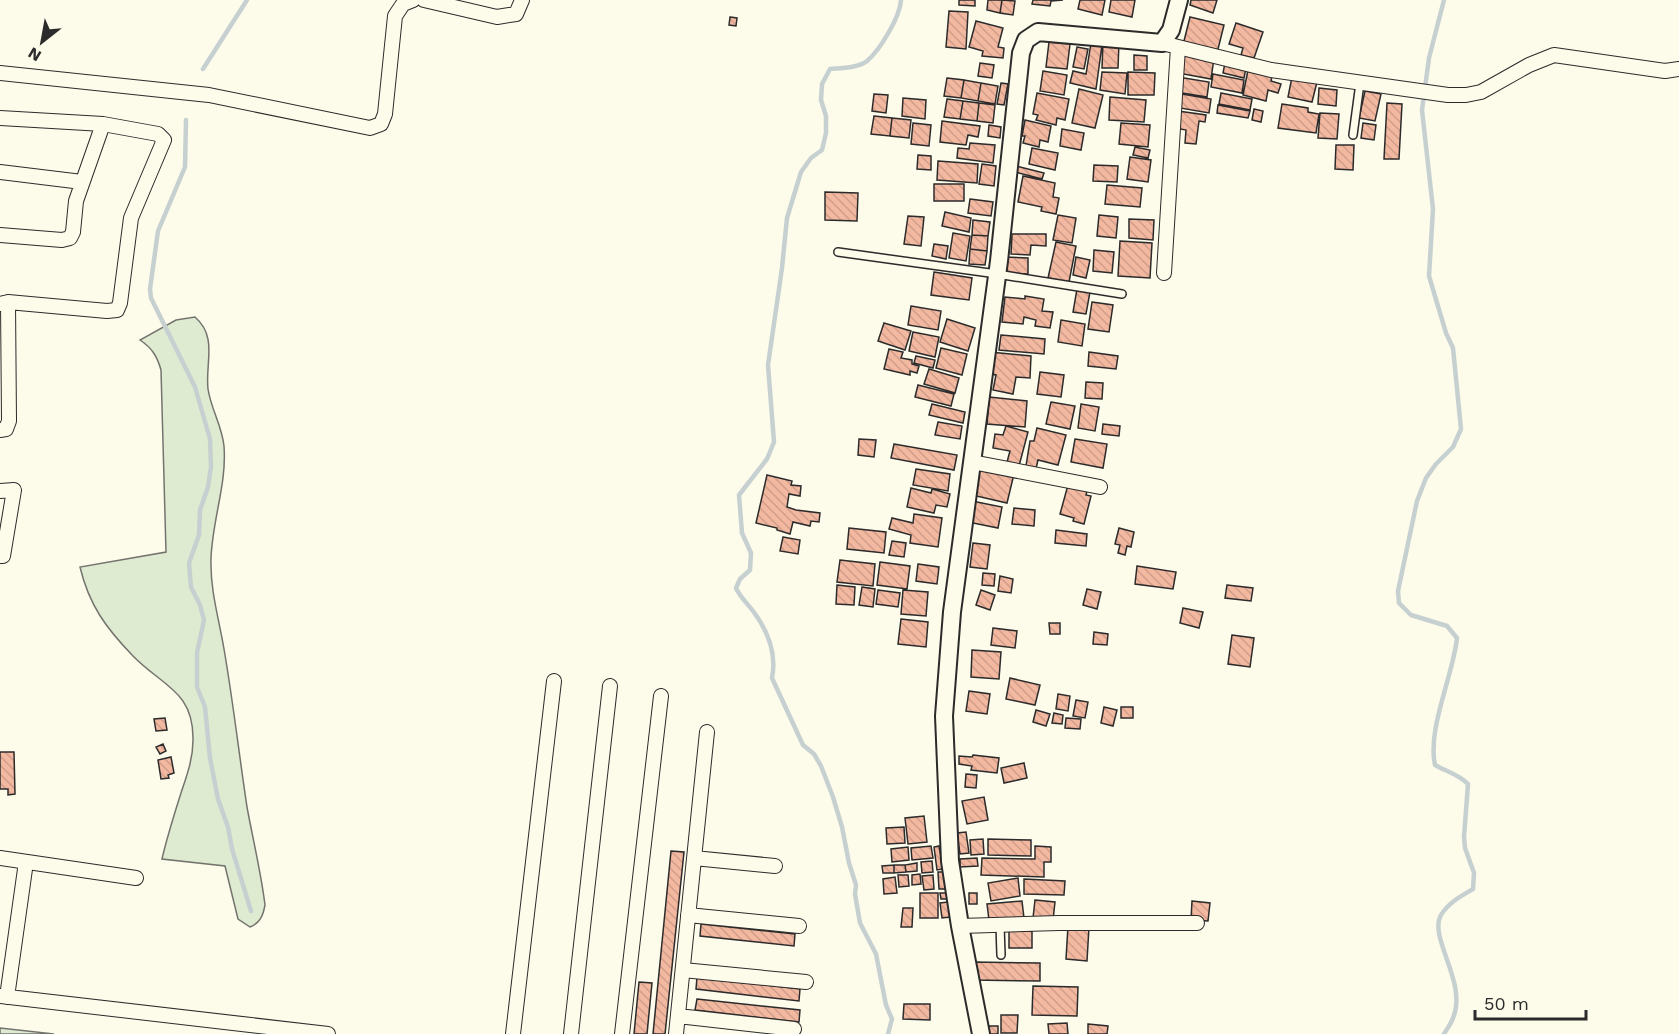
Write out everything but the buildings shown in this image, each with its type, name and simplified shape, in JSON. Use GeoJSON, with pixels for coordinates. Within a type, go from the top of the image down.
{"type":"FeatureCollection","features":[{"type":"Feature","properties":{"kind":"street"},"geometry":{"type":"LineString","coordinates":[[0,73],[209,95],[370,128],[381,124],[385,114],[395,16],[403,4],[413,0]]}},
{"type":"Feature","properties":{"kind":"street"},"geometry":{"type":"LineString","coordinates":[[424,0],[497,17],[516,14],[522,0]]}},
{"type":"Feature","properties":{"kind":"street"},"geometry":{"type":"LineString","coordinates":[[1164,273],[1170,45],[1171,30],[1179,0]]}},
{"type":"Feature","properties":{"kind":"street"},"geometry":{"type":"LineString","coordinates":[[981,1034],[950,861],[944,716],[952,612],[997,274],[1021,53],[1026,40],[1038,32],[1170,45],[1271,70],[1436,94],[1466,95],[1481,92],[1529,65],[1554,55],[1665,71],[1679,69]]}},
{"type":"Feature","properties":{"kind":"street"},"geometry":{"type":"LineString","coordinates":[[0,118],[103,124],[158,134],[164,140],[131,218],[120,303],[117,310],[4,303],[4,370],[9,421],[3,430]]}},
{"type":"Feature","properties":{"kind":"street"},"geometry":{"type":"LineString","coordinates":[[0,235],[62,240],[70,238],[73,232],[76,201],[103,124]]}},
{"type":"Feature","properties":{"kind":"street"},"geometry":{"type":"LineString","coordinates":[[0,172],[82,182]]}},
{"type":"Feature","properties":{"kind":"street"},"geometry":{"type":"LineString","coordinates":[[972,462],[1100,488]]}},
{"type":"Feature","properties":{"kind":"street"},"geometry":{"type":"LineString","coordinates":[[0,491],[14,490],[3,556],[0,556]]}},
{"type":"Feature","properties":{"kind":"street"},"geometry":{"type":"LineString","coordinates":[[513,1034],[554,681]]}},
{"type":"Feature","properties":{"kind":"street"},"geometry":{"type":"LineString","coordinates":[[571,1034],[610,686]]}},
{"type":"Feature","properties":{"kind":"street"},"geometry":{"type":"LineString","coordinates":[[622,1034],[661,696]]}},
{"type":"Feature","properties":{"kind":"street"},"geometry":{"type":"LineString","coordinates":[[676,1034],[707,732]]}},
{"type":"Feature","properties":{"kind":"street"},"geometry":{"type":"LineString","coordinates":[[0,858],[136,878]]}},
{"type":"Feature","properties":{"kind":"street"},"geometry":{"type":"LineString","coordinates":[[694,858],[775,866]]}},
{"type":"Feature","properties":{"kind":"street"},"geometry":{"type":"LineString","coordinates":[[26,862],[4,996],[328,1034]]}},
{"type":"Feature","properties":{"kind":"street"},"geometry":{"type":"LineString","coordinates":[[688,915],[799,926]]}},
{"type":"Feature","properties":{"kind":"street"},"geometry":{"type":"LineString","coordinates":[[960,926],[1197,923]]}},
{"type":"Feature","properties":{"kind":"street"},"geometry":{"type":"LineString","coordinates":[[683,970],[806,982]]}},
{"type":"Feature","properties":{"kind":"street"},"geometry":{"type":"LineString","coordinates":[[678,1016],[794,1029]]}},
{"type":"Feature","properties":{"kind":"lane"},"geometry":{"type":"LineString","coordinates":[[1353,135],[1360,83]]}},
{"type":"Feature","properties":{"kind":"lane"},"geometry":{"type":"LineString","coordinates":[[838,252],[1122,294]]}},
{"type":"Feature","properties":{"kind":"lane"},"geometry":{"type":"LineString","coordinates":[[1000,924],[1001,955]]}},
{"type":"Feature","properties":{"kind":"green space"},"geometry":{"type":"Polygon","coordinates":[[[195,317],[206,333],[209,351],[208,389],[224,446],[223,474],[212,545],[211,571],[247,807],[265,905],[260,919],[250,927],[238,919],[225,866],[162,859],[191,760],[192,724],[182,700],[133,656],[107,626],[88,593],[80,567],[166,552],[161,370],[154,353],[140,340],[176,320],[195,317]]]}},
{"type":"Feature","properties":{"kind":"green space"},"geometry":{"type":"Polygon","coordinates":[[[0,1028],[54,1034],[0,1034],[0,1028]]]}},
{"type":"Feature","properties":{"kind":"waterway"},"geometry":{"type":"LineString","coordinates":[[203,69],[247,0]]}},
{"type":"Feature","properties":{"kind":"waterway"},"geometry":{"type":"LineString","coordinates":[[888,1034],[892,1019],[886,1005],[876,954],[860,923],[855,894],[856,885],[833,797],[821,766],[814,754],[803,745],[772,678],[772,651],[767,634],[736,588],[740,579],[750,570],[751,553],[742,533],[739,495],[767,459],[774,442],[768,365],[787,218],[801,172],[811,158],[822,150],[826,133],[826,116],[821,100],[822,84],[830,69],[859,65],[872,56],[893,24],[901,0]]}},
{"type":"Feature","properties":{"kind":"waterway"},"geometry":{"type":"LineString","coordinates":[[1444,0],[1429,58],[1422,110],[1433,209],[1429,276],[1446,333],[1453,348],[1461,429],[1453,447],[1426,478],[1417,501],[1398,591],[1399,603],[1411,615],[1447,626],[1457,638],[1437,719],[1433,751],[1435,765],[1456,775],[1468,784],[1464,837],[1465,848],[1474,873],[1473,889],[1447,907],[1438,925],[1456,990],[1453,1018],[1444,1034]]}},
{"type":"Feature","properties":{"kind":"waterway"},"geometry":{"type":"LineString","coordinates":[[186,120],[185,167],[158,231],[150,289],[151,298],[195,387],[210,439],[211,467],[208,487],[200,510],[199,535],[189,563],[191,587],[204,620],[197,653],[197,687],[205,707],[210,758],[218,799],[251,911]]}}]}
